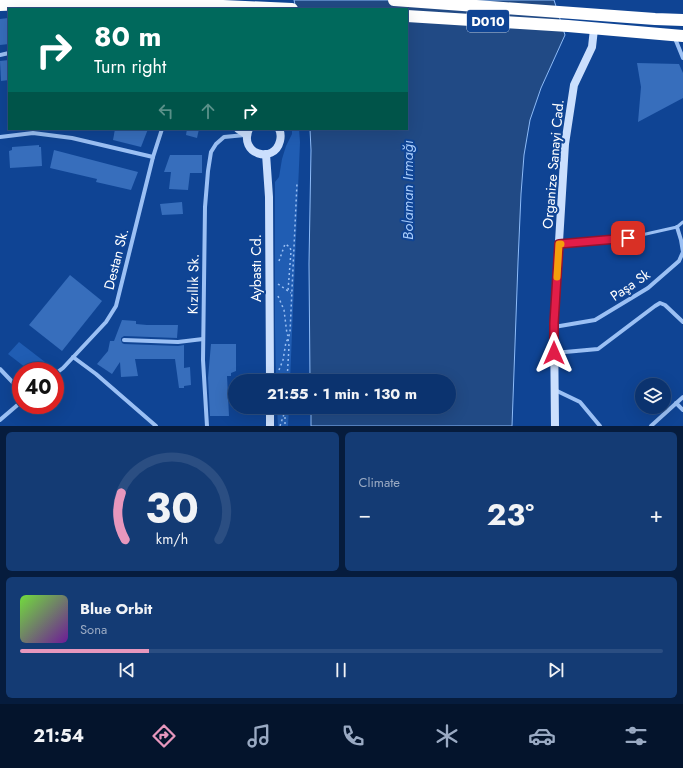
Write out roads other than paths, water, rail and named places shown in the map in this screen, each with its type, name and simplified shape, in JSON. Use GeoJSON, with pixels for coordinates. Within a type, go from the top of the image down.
{"type":"FeatureCollection","features":[{"type":"Feature","properties":{"kind":"highway","name":"D010"},"geometry":{"type":"LineString","coordinates":[[394,0],[683,20]]}},
{"type":"Feature","properties":{"kind":"highway"},"geometry":{"type":"LineString","coordinates":[[0,6],[58,5],[176,7],[222,5],[265,8]]}},
{"type":"Feature","properties":{"kind":"highway","name":"D010"},"geometry":{"type":"LineString","coordinates":[[408,16],[568,26],[678,36]]}},
{"type":"Feature","properties":{"kind":"street","name":"Organize Sanayi Cad."},"geometry":{"type":"LineString","coordinates":[[555,426],[554,327],[565,144],[574,85],[592,47],[594,28]]}},
{"type":"Feature","properties":{"kind":"street"},"geometry":{"type":"LineString","coordinates":[[678,36],[683,58]]}},
{"type":"Feature","properties":{"kind":"street","name":"Destan Sk."},"geometry":{"type":"LineString","coordinates":[[64,367],[106,322],[116,306],[153,157],[162,130]]}},
{"type":"Feature","properties":{"kind":"street"},"geometry":{"type":"LineString","coordinates":[[248,132],[248,145],[252,150],[256,153],[266,154],[272,152],[280,144],[281,138],[279,130]]}},
{"type":"Feature","properties":{"kind":"street","name":"Kızıllık Sk."},"geometry":{"type":"LineString","coordinates":[[207,426],[203,339],[204,207],[208,171],[211,152],[216,144],[224,137],[248,132]]}},
{"type":"Feature","properties":{"kind":"street"},"geometry":{"type":"LineString","coordinates":[[0,137],[33,133],[72,138],[153,157]]}},
{"type":"Feature","properties":{"kind":"street","name":"Aybastı Cd."},"geometry":{"type":"LineString","coordinates":[[266,154],[269,197],[270,374]]}},
{"type":"Feature","properties":{"kind":"street","name":"Paşa Sk"},"geometry":{"type":"LineString","coordinates":[[554,327],[595,320],[648,288],[679,261],[683,252],[676,226]]}},
{"type":"Feature","properties":{"kind":"street"},"geometry":{"type":"LineString","coordinates":[[554,353],[598,349],[655,306],[660,304],[665,305],[683,322]]}},
{"type":"Feature","properties":{"kind":"street"},"geometry":{"type":"LineString","coordinates":[[124,340],[178,342],[203,339]]}},
{"type":"Feature","properties":{"kind":"street"},"geometry":{"type":"LineString","coordinates":[[73,357],[96,374],[156,426]]}},
{"type":"Feature","properties":{"kind":"street"},"geometry":{"type":"LineString","coordinates":[[0,369],[12,382]]}},
{"type":"Feature","properties":{"kind":"street"},"geometry":{"type":"LineString","coordinates":[[555,390],[580,402],[600,426]]}},
{"type":"Feature","properties":{"kind":"street"},"geometry":{"type":"LineString","coordinates":[[651,426],[683,397]]}},
{"type":"Feature","properties":{"kind":"street"},"geometry":{"type":"LineString","coordinates":[[676,403],[683,410]]}},
{"type":"Feature","properties":{"kind":"street"},"geometry":{"type":"LineString","coordinates":[[0,420],[12,410]]}},
{"type":"Feature","properties":{"kind":"street"},"geometry":{"type":"LineString","coordinates":[[270,414],[270,426]]}},
{"type":"Feature","properties":{"kind":"lane"},"geometry":{"type":"LineString","coordinates":[[559,244],[628,238],[676,226],[683,222]]}},
{"type":"Feature","properties":{"kind":"water","name":"Bolaman Irmağı"},"geometry":{"type":"Polygon","coordinates":[[[294,0],[554,0],[565,35],[541,88],[530,120],[524,155],[521,194],[512,426],[311,426],[311,414],[456,414],[456,374],[310,374],[310,130],[408,130],[408,8],[296,8],[294,0]]]}}]}
